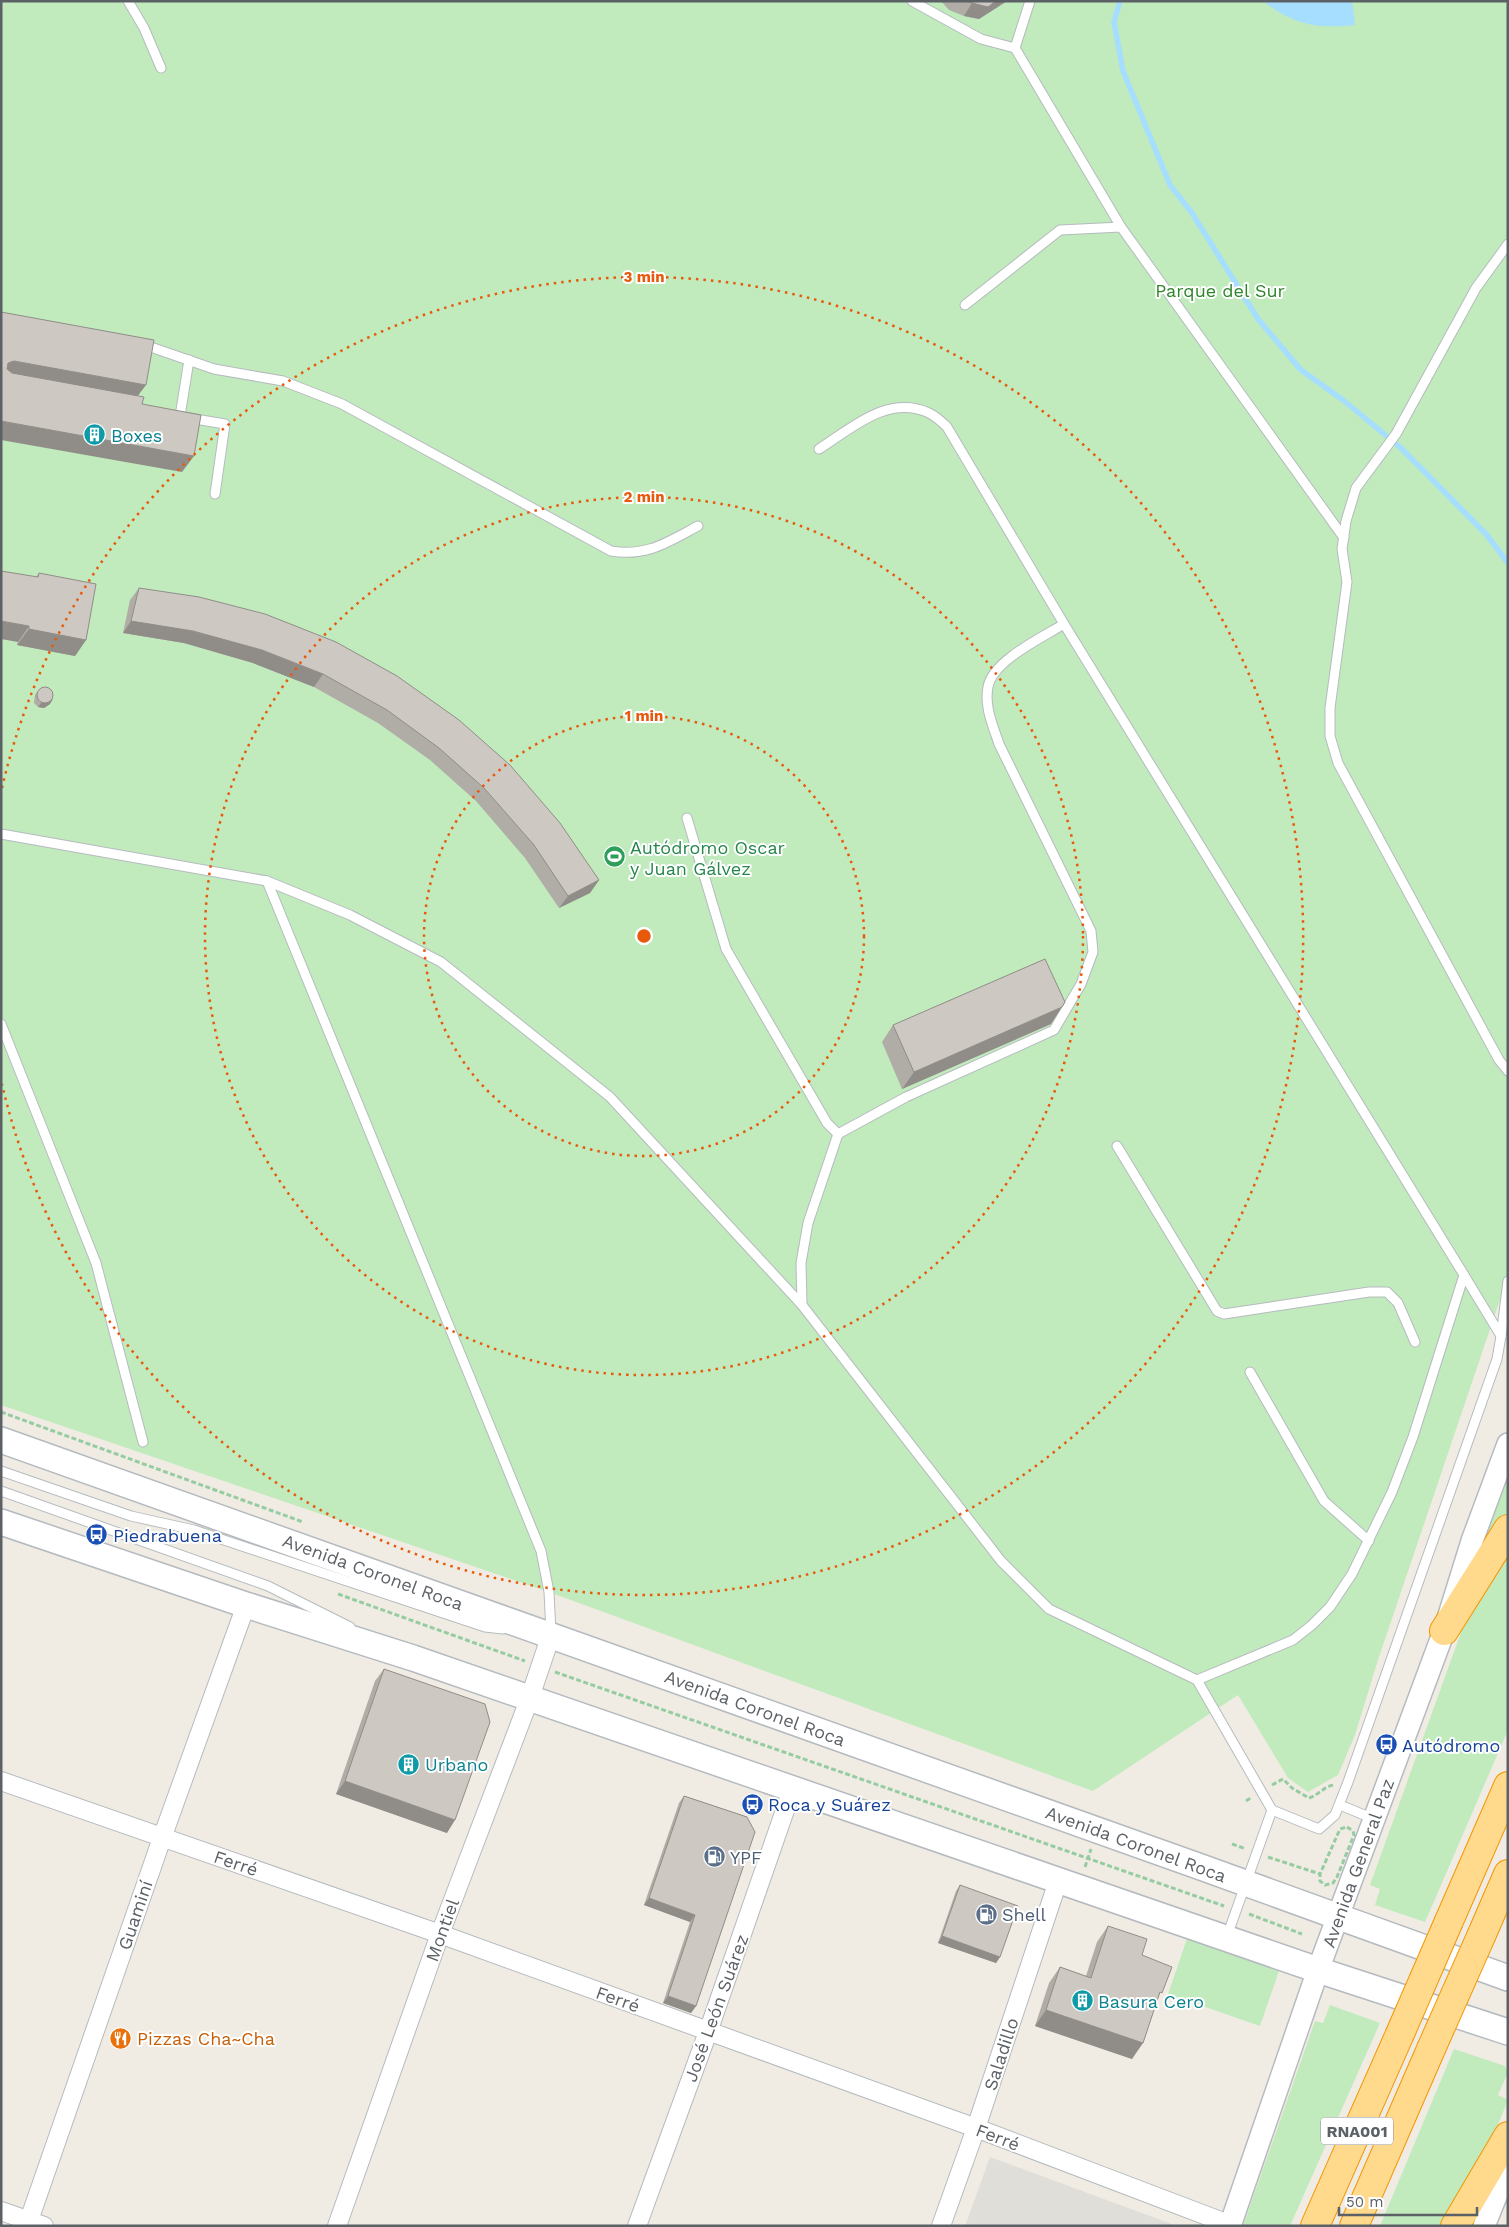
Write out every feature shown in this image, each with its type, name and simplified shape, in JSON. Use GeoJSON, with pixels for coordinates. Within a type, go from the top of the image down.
{"type":"FeatureCollection","features":[{"type":"Feature","properties":{"kind":"highway"},"geometry":{"type":"LineString","coordinates":[[1444,1631],[1508,1529]]}},
{"type":"Feature","properties":{"kind":"highway","name":"RNA001"},"geometry":{"type":"LineString","coordinates":[[1314,2226],[1508,1786]]}},
{"type":"Feature","properties":{"kind":"highway","name":"RNA001"},"geometry":{"type":"LineString","coordinates":[[1354,2226],[1508,1874]]}},
{"type":"Feature","properties":{"kind":"highway"},"geometry":{"type":"LineString","coordinates":[[1455,2226],[1508,2136]]}},
{"type":"Feature","properties":{"kind":"main road","name":"Avenida Coronel Roca"},"geometry":{"type":"LineString","coordinates":[[1,1440],[1508,1978]]}},
{"type":"Feature","properties":{"kind":"main road"},"geometry":{"type":"LineString","coordinates":[[1,1522],[246,1605],[413,1658],[529,1700],[1068,1885],[1508,2032]]}},
{"type":"Feature","properties":{"kind":"street","name":"Avenida General Paz"},"geometry":{"type":"LineString","coordinates":[[1231,2225],[1318,1970],[1444,1631],[1472,1541],[1508,1444]]}},
{"type":"Feature","properties":{"kind":"street","name":"Guaminí"},"geometry":{"type":"LineString","coordinates":[[33,2224],[162,1838],[246,1605]]}},
{"type":"Feature","properties":{"kind":"street","name":"Montiel"},"geometry":{"type":"LineString","coordinates":[[337,2226],[440,1934],[529,1700],[551,1635]]}},
{"type":"Feature","properties":{"kind":"street","name":"Ferré"},"geometry":{"type":"LineString","coordinates":[[1,1781],[440,1934],[976,2128],[1231,2225]]}},
{"type":"Feature","properties":{"kind":"street","name":"José León Suárez"},"geometry":{"type":"LineString","coordinates":[[637,2226],[708,2032],[792,1790]]}},
{"type":"Feature","properties":{"kind":"street","name":"Saladillo"},"geometry":{"type":"LineString","coordinates":[[941,2226],[1068,1885]]}},
{"type":"Feature","properties":{"kind":"street"},"geometry":{"type":"LineString","coordinates":[[1484,2226],[1504,2186],[1508,2159]]}},
{"type":"Feature","properties":{"kind":"street"},"geometry":{"type":"LineString","coordinates":[[1,2211],[33,2224]]}},
{"type":"Feature","properties":{"kind":"lane"},"geometry":{"type":"LineString","coordinates":[[128,1],[144,28],[161,68]]}},
{"type":"Feature","properties":{"kind":"lane"},"geometry":{"type":"LineString","coordinates":[[912,1],[981,40],[1015,48],[1121,226],[1344,538]]}},
{"type":"Feature","properties":{"kind":"lane"},"geometry":{"type":"LineString","coordinates":[[1015,48],[1030,1]]}},
{"type":"Feature","properties":{"kind":"lane"},"geometry":{"type":"LineString","coordinates":[[965,306],[1060,230],[1121,226]]}},
{"type":"Feature","properties":{"kind":"lane"},"geometry":{"type":"LineString","coordinates":[[1508,244],[1476,288],[1396,434],[1356,488],[1346,521],[1342,549],[1347,582],[1330,708],[1330,736],[1343,772],[1499,1060],[1508,1071]]}},
{"type":"Feature","properties":{"kind":"lane"},"geometry":{"type":"LineString","coordinates":[[133,342],[214,369],[283,381],[342,404],[611,551],[629,554],[648,551],[698,526]]}},
{"type":"Feature","properties":{"kind":"lane"},"geometry":{"type":"LineString","coordinates":[[189,360],[176,416],[225,424],[215,494]]}},
{"type":"Feature","properties":{"kind":"lane"},"geometry":{"type":"LineString","coordinates":[[819,449],[876,413],[892,407],[910,406],[930,413],[948,426],[1064,624],[1464,1275],[1504,1331]]}},
{"type":"Feature","properties":{"kind":"lane"},"geometry":{"type":"LineString","coordinates":[[802,1305],[801,1263],[808,1223],[838,1134],[906,1097],[1054,1030],[1081,984],[1093,952],[1090,931],[999,744],[989,714],[988,686],[998,669],[1010,658],[1064,624]]}},
{"type":"Feature","properties":{"kind":"lane"},"geometry":{"type":"LineString","coordinates":[[687,818],[726,949],[827,1123],[838,1134]]}},
{"type":"Feature","properties":{"kind":"lane"},"geometry":{"type":"LineString","coordinates":[[1,834],[266,881],[350,915],[441,962],[610,1097],[802,1305],[1001,1561],[1049,1609],[1197,1680],[1263,1791],[1272,1810],[1319,1829],[1335,1815],[1340,1805],[1497,1359],[1504,1331],[1508,1281]]}},
{"type":"Feature","properties":{"kind":"lane"},"geometry":{"type":"LineString","coordinates":[[1,1471],[132,1516],[194,1530],[486,1627],[551,1635],[549,1592],[541,1551],[266,881]]}},
{"type":"Feature","properties":{"kind":"lane"},"geometry":{"type":"LineString","coordinates":[[1,1024],[96,1263],[144,1442]]}},
{"type":"Feature","properties":{"kind":"lane"},"geometry":{"type":"LineString","coordinates":[[1117,1146],[1217,1310],[1224,1314],[1369,1292],[1387,1292],[1398,1303],[1415,1342]]}},
{"type":"Feature","properties":{"kind":"lane"},"geometry":{"type":"LineString","coordinates":[[1197,1680],[1293,1640],[1330,1607],[1352,1574],[1392,1492],[1413,1437],[1464,1275]]}},
{"type":"Feature","properties":{"kind":"lane"},"geometry":{"type":"LineString","coordinates":[[1250,1372],[1324,1501],[1369,1541]]}},
{"type":"Feature","properties":{"kind":"lane"},"geometry":{"type":"LineString","coordinates":[[1,1491],[268,1586],[413,1658]]}},
{"type":"Feature","properties":{"kind":"lane"},"geometry":{"type":"LineString","coordinates":[[1340,1805],[1374,1819]]}},
{"type":"Feature","properties":{"kind":"lane"},"geometry":{"type":"LineString","coordinates":[[1226,1938],[1272,1810]]}},
{"type":"Feature","properties":{"kind":"path"},"geometry":{"type":"LineString","coordinates":[[1,1412],[308,1524]]}},
{"type":"Feature","properties":{"kind":"path"},"geometry":{"type":"LineString","coordinates":[[329,1591],[540,1667],[1088,1857],[1302,1934]]}},
{"type":"Feature","properties":{"kind":"path"},"geometry":{"type":"LineString","coordinates":[[1246,1801],[1283,1779],[1292,1788],[1309,1798],[1318,1795],[1328,1786],[1348,1782]]}},
{"type":"Feature","properties":{"kind":"path"},"geometry":{"type":"LineString","coordinates":[[1350,1828],[1354,1835],[1337,1877],[1333,1883],[1325,1885],[1320,1881],[1320,1874],[1340,1829],[1350,1828]]}},
{"type":"Feature","properties":{"kind":"path"},"geometry":{"type":"LineString","coordinates":[[1068,1885],[1088,1857],[1096,1830]]}},
{"type":"Feature","properties":{"kind":"path"},"geometry":{"type":"LineString","coordinates":[[1232,1844],[1320,1874]]}},
{"type":"Feature","properties":{"kind":"shaded area"},"geometry":{"type":"Polygon","coordinates":[[[990,2157],[1177,2226],[965,2226],[990,2157]]]}},
{"type":"Feature","properties":{"kind":"green space","name":"Autódromo Oscar y Juan Gálvez"},"geometry":{"type":"Polygon","coordinates":[[[1,1],[1508,1],[1508,1276],[1378,1660],[1355,1735],[1338,1775],[1308,1792],[1288,1778],[1238,1695],[1093,1791],[549,1592],[1,1405],[1,1]]]}},
{"type":"Feature","properties":{"kind":"green space"},"geometry":{"type":"Polygon","coordinates":[[[1508,1473],[1508,1511],[1482,1554],[1479,1553],[1508,1473]]]}},
{"type":"Feature","properties":{"kind":"green space"},"geometry":{"type":"Polygon","coordinates":[[[1508,1537],[1508,1730],[1425,1922],[1375,1905],[1380,1889],[1370,1885],[1468,1613],[1508,1537]]]}},
{"type":"Feature","properties":{"kind":"green space"},"geometry":{"type":"Polygon","coordinates":[[[1188,1936],[1280,1968],[1260,2026],[1168,1994],[1188,1936]]]}},
{"type":"Feature","properties":{"kind":"green space"},"geometry":{"type":"Polygon","coordinates":[[[1330,2005],[1380,2023],[1290,2226],[1243,2226],[1315,2021],[1323,2023],[1330,2005]]]}},
{"type":"Feature","properties":{"kind":"green space"},"geometry":{"type":"Polygon","coordinates":[[[1454,2049],[1505,2066],[1508,2072],[1498,2095],[1508,2100],[1486,2154],[1448,2226],[1380,2226],[1454,2049]]]}},
{"type":"Feature","properties":{"kind":"water"},"geometry":{"type":"Polygon","coordinates":[[[1263,1],[1352,1],[1355,25],[1329,26],[1307,24],[1285,15],[1263,1]]]}},
{"type":"Feature","properties":{"kind":"building"},"geometry":{"type":"Polygon","coordinates":[[[967,1],[996,1],[988,7],[967,1]]]}},
{"type":"Feature","properties":{"kind":"building"},"geometry":{"type":"Polygon","coordinates":[[[1,312],[154,340],[146,385],[14,361],[8,363],[7,369],[12,373],[144,397],[142,404],[201,415],[194,456],[1,421],[1,312]]]}},
{"type":"Feature","properties":{"kind":"building"},"geometry":{"type":"Polygon","coordinates":[[[1,571],[38,577],[39,573],[96,584],[86,640],[29,629],[29,626],[1,621],[1,571]]]}},
{"type":"Feature","properties":{"kind":"building"},"geometry":{"type":"Polygon","coordinates":[[[139,588],[199,597],[265,614],[336,642],[397,676],[459,720],[510,765],[560,823],[599,880],[568,896],[534,845],[484,788],[439,748],[387,710],[323,674],[262,650],[193,631],[131,621],[139,588]]]}},
{"type":"Feature","properties":{"kind":"building"},"geometry":{"type":"Polygon","coordinates":[[[45,687],[51,689],[53,695],[51,701],[45,703],[39,701],[37,695],[39,689],[45,687]]]}},
{"type":"Feature","properties":{"kind":"building"},"geometry":{"type":"Polygon","coordinates":[[[1045,959],[1065,1002],[1062,1007],[914,1072],[893,1025],[1045,959]]]}},
{"type":"Feature","properties":{"kind":"building","name":"Urbano"},"geometry":{"type":"Polygon","coordinates":[[[384,1669],[485,1704],[490,1722],[455,1820],[345,1781],[384,1669]]]}},
{"type":"Feature","properties":{"kind":"building"},"geometry":{"type":"Polygon","coordinates":[[[684,1796],[747,1817],[755,1832],[696,2006],[668,1996],[695,1915],[649,1898],[684,1796]]]}},
{"type":"Feature","properties":{"kind":"building"},"geometry":{"type":"Polygon","coordinates":[[[960,1885],[1018,1906],[1000,1957],[942,1936],[960,1885]]]}},
{"type":"Feature","properties":{"kind":"building"},"geometry":{"type":"Polygon","coordinates":[[[1108,1926],[1147,1939],[1142,1955],[1172,1967],[1162,1993],[1160,1992],[1143,2043],[1046,2010],[1060,1967],[1091,1978],[1108,1926]]]}},
{"type":"Feature","properties":{"kind":"waterway"},"geometry":{"type":"LineString","coordinates":[[1120,1],[1114,22],[1123,71],[1170,185],[1192,213],[1258,319],[1301,370],[1343,400],[1401,448],[1486,534],[1508,563]]}},
{"type":"Feature","properties":{"kind":"place","name":"Boxes"},"geometry":{"type":"Point","coordinates":[95,435]}},
{"type":"Feature","properties":{"kind":"place","name":"Autódromo Oscar y Juan Gálvez"},"geometry":{"type":"Point","coordinates":[614,857]}},
{"type":"Feature","properties":{"kind":"place","name":"Piedrabuena"},"geometry":{"type":"Point","coordinates":[97,1535]}},
{"type":"Feature","properties":{"kind":"place","name":"Autódromo"},"geometry":{"type":"Point","coordinates":[1386,1745]}},
{"type":"Feature","properties":{"kind":"place","name":"Urbano"},"geometry":{"type":"Point","coordinates":[409,1764]}},
{"type":"Feature","properties":{"kind":"place","name":"Roca y Suárez"},"geometry":{"type":"Point","coordinates":[752,1804]}},
{"type":"Feature","properties":{"kind":"place","name":"YPF"},"geometry":{"type":"Point","coordinates":[714,1857]}},
{"type":"Feature","properties":{"kind":"place","name":"Shell"},"geometry":{"type":"Point","coordinates":[986,1914]}},
{"type":"Feature","properties":{"kind":"place","name":"Basura Cero"},"geometry":{"type":"Point","coordinates":[1082,2001]}},
{"type":"Feature","properties":{"kind":"place","name":"Pizzas Cha~Cha"},"geometry":{"type":"Point","coordinates":[121,2038]}},
{"type":"Feature","properties":{"kind":"park label","name":"Parque del Sur"},"geometry":{"type":"Point","coordinates":[1220,290]}}]}
